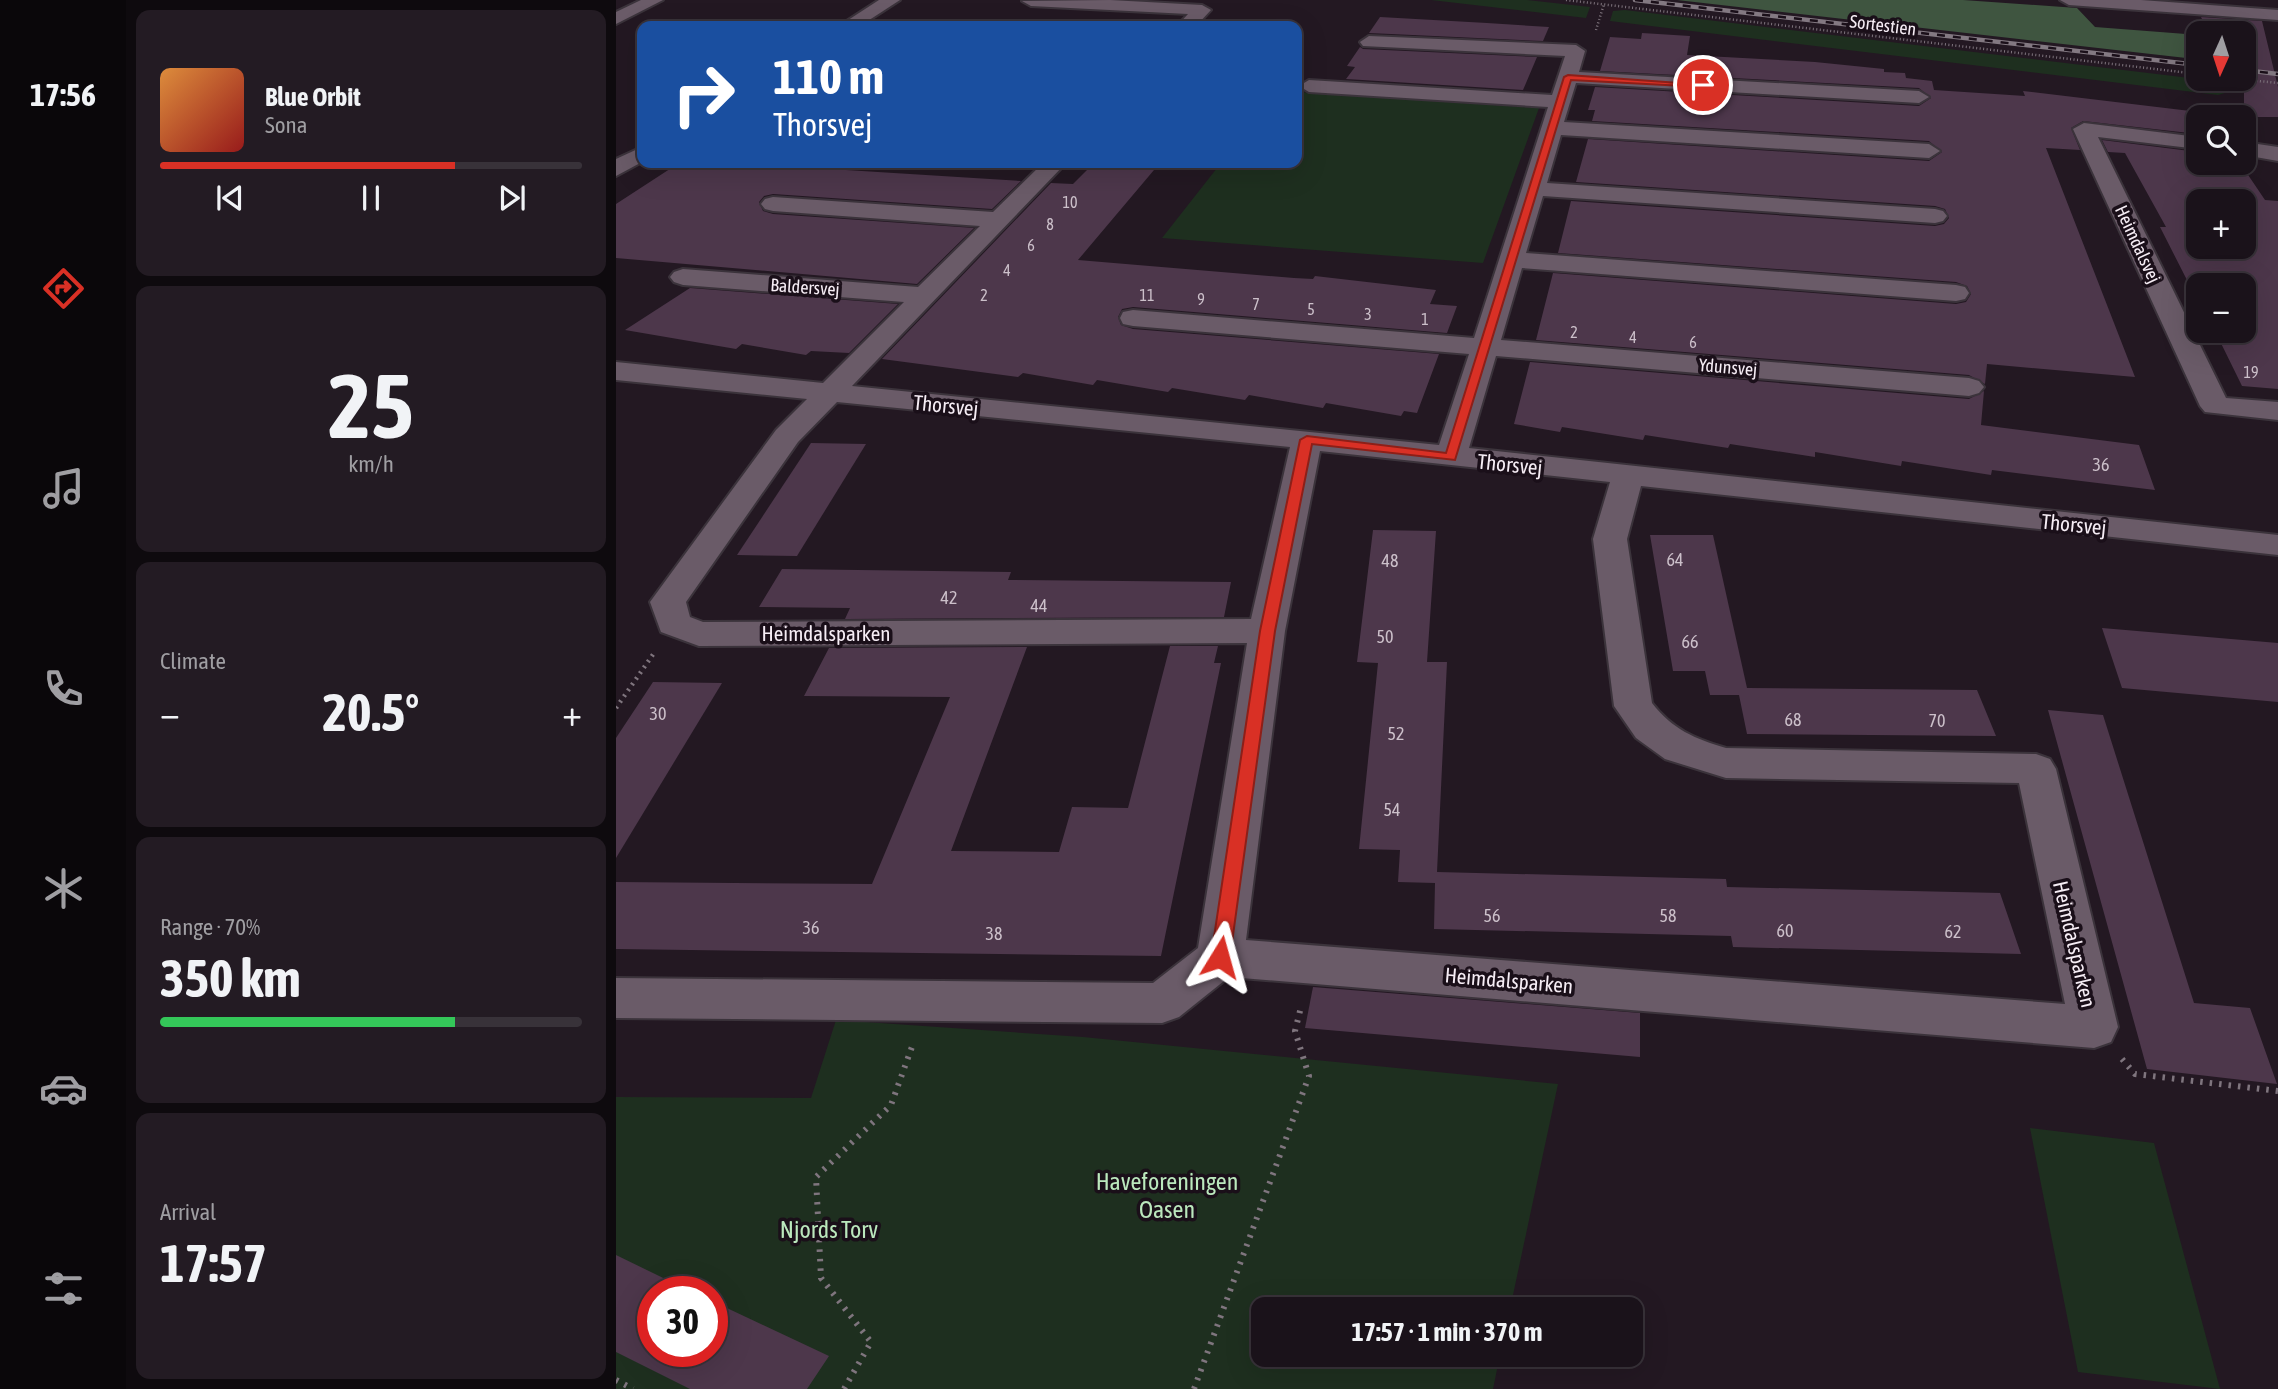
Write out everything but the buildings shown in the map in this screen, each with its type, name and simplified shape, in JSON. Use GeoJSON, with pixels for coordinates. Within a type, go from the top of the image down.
{"type":"FeatureCollection","features":[{"type":"Feature","properties":{"kind":"street"},"geometry":{"type":"LineString","coordinates":[[616,19],[654,0]]}},
{"type":"Feature","properties":{"kind":"street"},"geometry":{"type":"LineString","coordinates":[[857,21],[891,0]]}},
{"type":"Feature","properties":{"kind":"street"},"geometry":{"type":"LineString","coordinates":[[2069,0],[2278,15]]}},
{"type":"Feature","properties":{"kind":"street"},"geometry":{"type":"LineString","coordinates":[[1031,1],[1202,10],[1191,21]]}},
{"type":"Feature","properties":{"kind":"street"},"geometry":{"type":"LineString","coordinates":[[1369,42],[1576,51],[1451,457]]}},
{"type":"Feature","properties":{"kind":"street"},"geometry":{"type":"LineString","coordinates":[[1568,77],[1919,97]]}},
{"type":"Feature","properties":{"kind":"street"},"geometry":{"type":"LineString","coordinates":[[1309,86],[1561,102]]}},
{"type":"Feature","properties":{"kind":"street"},"geometry":{"type":"LineString","coordinates":[[1553,128],[1929,150]]}},
{"type":"Feature","properties":{"kind":"street","name":"Heimdalsvej"},"geometry":{"type":"LineString","coordinates":[[2186,142],[2084,129],[2215,406],[2278,411]]}},
{"type":"Feature","properties":{"kind":"street"},"geometry":{"type":"LineString","coordinates":[[2256,151],[2278,154]]}},
{"type":"Feature","properties":{"kind":"street"},"geometry":{"type":"LineString","coordinates":[[616,169],[637,156]]}},
{"type":"Feature","properties":{"kind":"street"},"geometry":{"type":"LineString","coordinates":[[674,624],[668,602],[787,436],[1050,168]]}},
{"type":"Feature","properties":{"kind":"street"},"geometry":{"type":"LineString","coordinates":[[1534,189],[1935,216]]}},
{"type":"Feature","properties":{"kind":"street"},"geometry":{"type":"LineString","coordinates":[[773,204],[1000,220]]}},
{"type":"Feature","properties":{"kind":"street"},"geometry":{"type":"LineString","coordinates":[[1513,260],[1956,293]]}},
{"type":"Feature","properties":{"kind":"street","name":"Baldersvej"},"geometry":{"type":"LineString","coordinates":[[683,277],[927,296]]}},
{"type":"Feature","properties":{"kind":"street","name":"Ydunsvej"},"geometry":{"type":"LineString","coordinates":[[1133,318],[1969,387]]}},
{"type":"Feature","properties":{"kind":"street","name":"Thorsvej"},"geometry":{"type":"LineString","coordinates":[[616,371],[1307,440],[1628,477],[2278,545]]}},
{"type":"Feature","properties":{"kind":"street"},"geometry":{"type":"LineString","coordinates":[[616,998],[1162,1003],[1220,957],[1267,631],[1307,440]]}},
{"type":"Feature","properties":{"kind":"street","name":"Heimdalsparken"},"geometry":{"type":"LineString","coordinates":[[1220,957],[2094,1027],[2036,769],[1726,763],[1679,749],[1650,728],[1633,705],[1611,539],[1628,477]]}},
{"type":"Feature","properties":{"kind":"street","name":"Heimdalsparken"},"geometry":{"type":"LineString","coordinates":[[674,624],[699,634],[1267,631]]}},
{"type":"Feature","properties":{"kind":"path","name":"Sortestien"},"geometry":{"type":"LineString","coordinates":[[1566,0],[2186,73]]}},
{"type":"Feature","properties":{"kind":"path"},"geometry":{"type":"LineString","coordinates":[[2256,81],[2278,83]]}},
{"type":"Feature","properties":{"kind":"path"},"geometry":{"type":"LineString","coordinates":[[616,708],[674,624]]}},
{"type":"Feature","properties":{"kind":"path"},"geometry":{"type":"LineString","coordinates":[[1195,1389],[1309,1076],[1295,1031],[1310,964]]}},
{"type":"Feature","properties":{"kind":"path"},"geometry":{"type":"LineString","coordinates":[[845,1389],[871,1342],[821,1278],[816,1177],[891,1105],[929,1001]]}},
{"type":"Feature","properties":{"kind":"path"},"geometry":{"type":"LineString","coordinates":[[2094,1027],[2135,1074],[2278,1091]]}},
{"type":"Feature","properties":{"kind":"path"},"geometry":{"type":"LineString","coordinates":[[616,1380],[633,1389]]}},
{"type":"Feature","properties":{"kind":"green space"},"geometry":{"type":"Polygon","coordinates":[[[1431,0],[1527,0],[1590,7],[1586,18],[1431,0]]]}},
{"type":"Feature","properties":{"kind":"green space"},"geometry":{"type":"Polygon","coordinates":[[[1677,0],[1963,0],[2077,8],[2095,27],[2186,34],[2186,58],[1677,0]]]}},
{"type":"Feature","properties":{"kind":"green space"},"geometry":{"type":"Polygon","coordinates":[[[1625,10],[2186,78],[2186,91],[2232,91],[2218,95],[1610,21],[1613,11],[1625,10]]]}},
{"type":"Feature","properties":{"kind":"green space"},"geometry":{"type":"Polygon","coordinates":[[[1302,92],[1539,108],[1483,263],[1162,238],[1217,168],[1302,168],[1302,92]]]}},
{"type":"Feature","properties":{"kind":"green space"},"geometry":{"type":"Polygon","coordinates":[[[836,1020],[1083,1037],[1558,1084],[1513,1297],[1251,1297],[1251,1367],[1498,1367],[1493,1389],[616,1389],[616,1097],[811,1098],[836,1020]]]}},
{"type":"Feature","properties":{"kind":"green space"},"geometry":{"type":"Polygon","coordinates":[[[2030,1128],[2154,1143],[2220,1389],[2078,1372],[2030,1128]]]}},
{"type":"Feature","properties":{"kind":"railway"},"geometry":{"type":"LineString","coordinates":[[1635,0],[2186,64]]}},
{"type":"Feature","properties":{"kind":"railway"},"geometry":{"type":"LineString","coordinates":[[2256,71],[2278,74]]}},
{"type":"Feature","properties":{"kind":"route"},"geometry":{"type":"LineString","coordinates":[[1220,957],[1267,631],[1307,440],[1451,457],[1568,77],[1703,85]]}},
{"type":"Feature","properties":{"kind":"park label","name":"Haveforeningen Oasen"},"geometry":{"type":"Point","coordinates":[1167,1195]}},
{"type":"Feature","properties":{"kind":"park label","name":"Njords Torv"},"geometry":{"type":"Point","coordinates":[829,1229]}}]}
